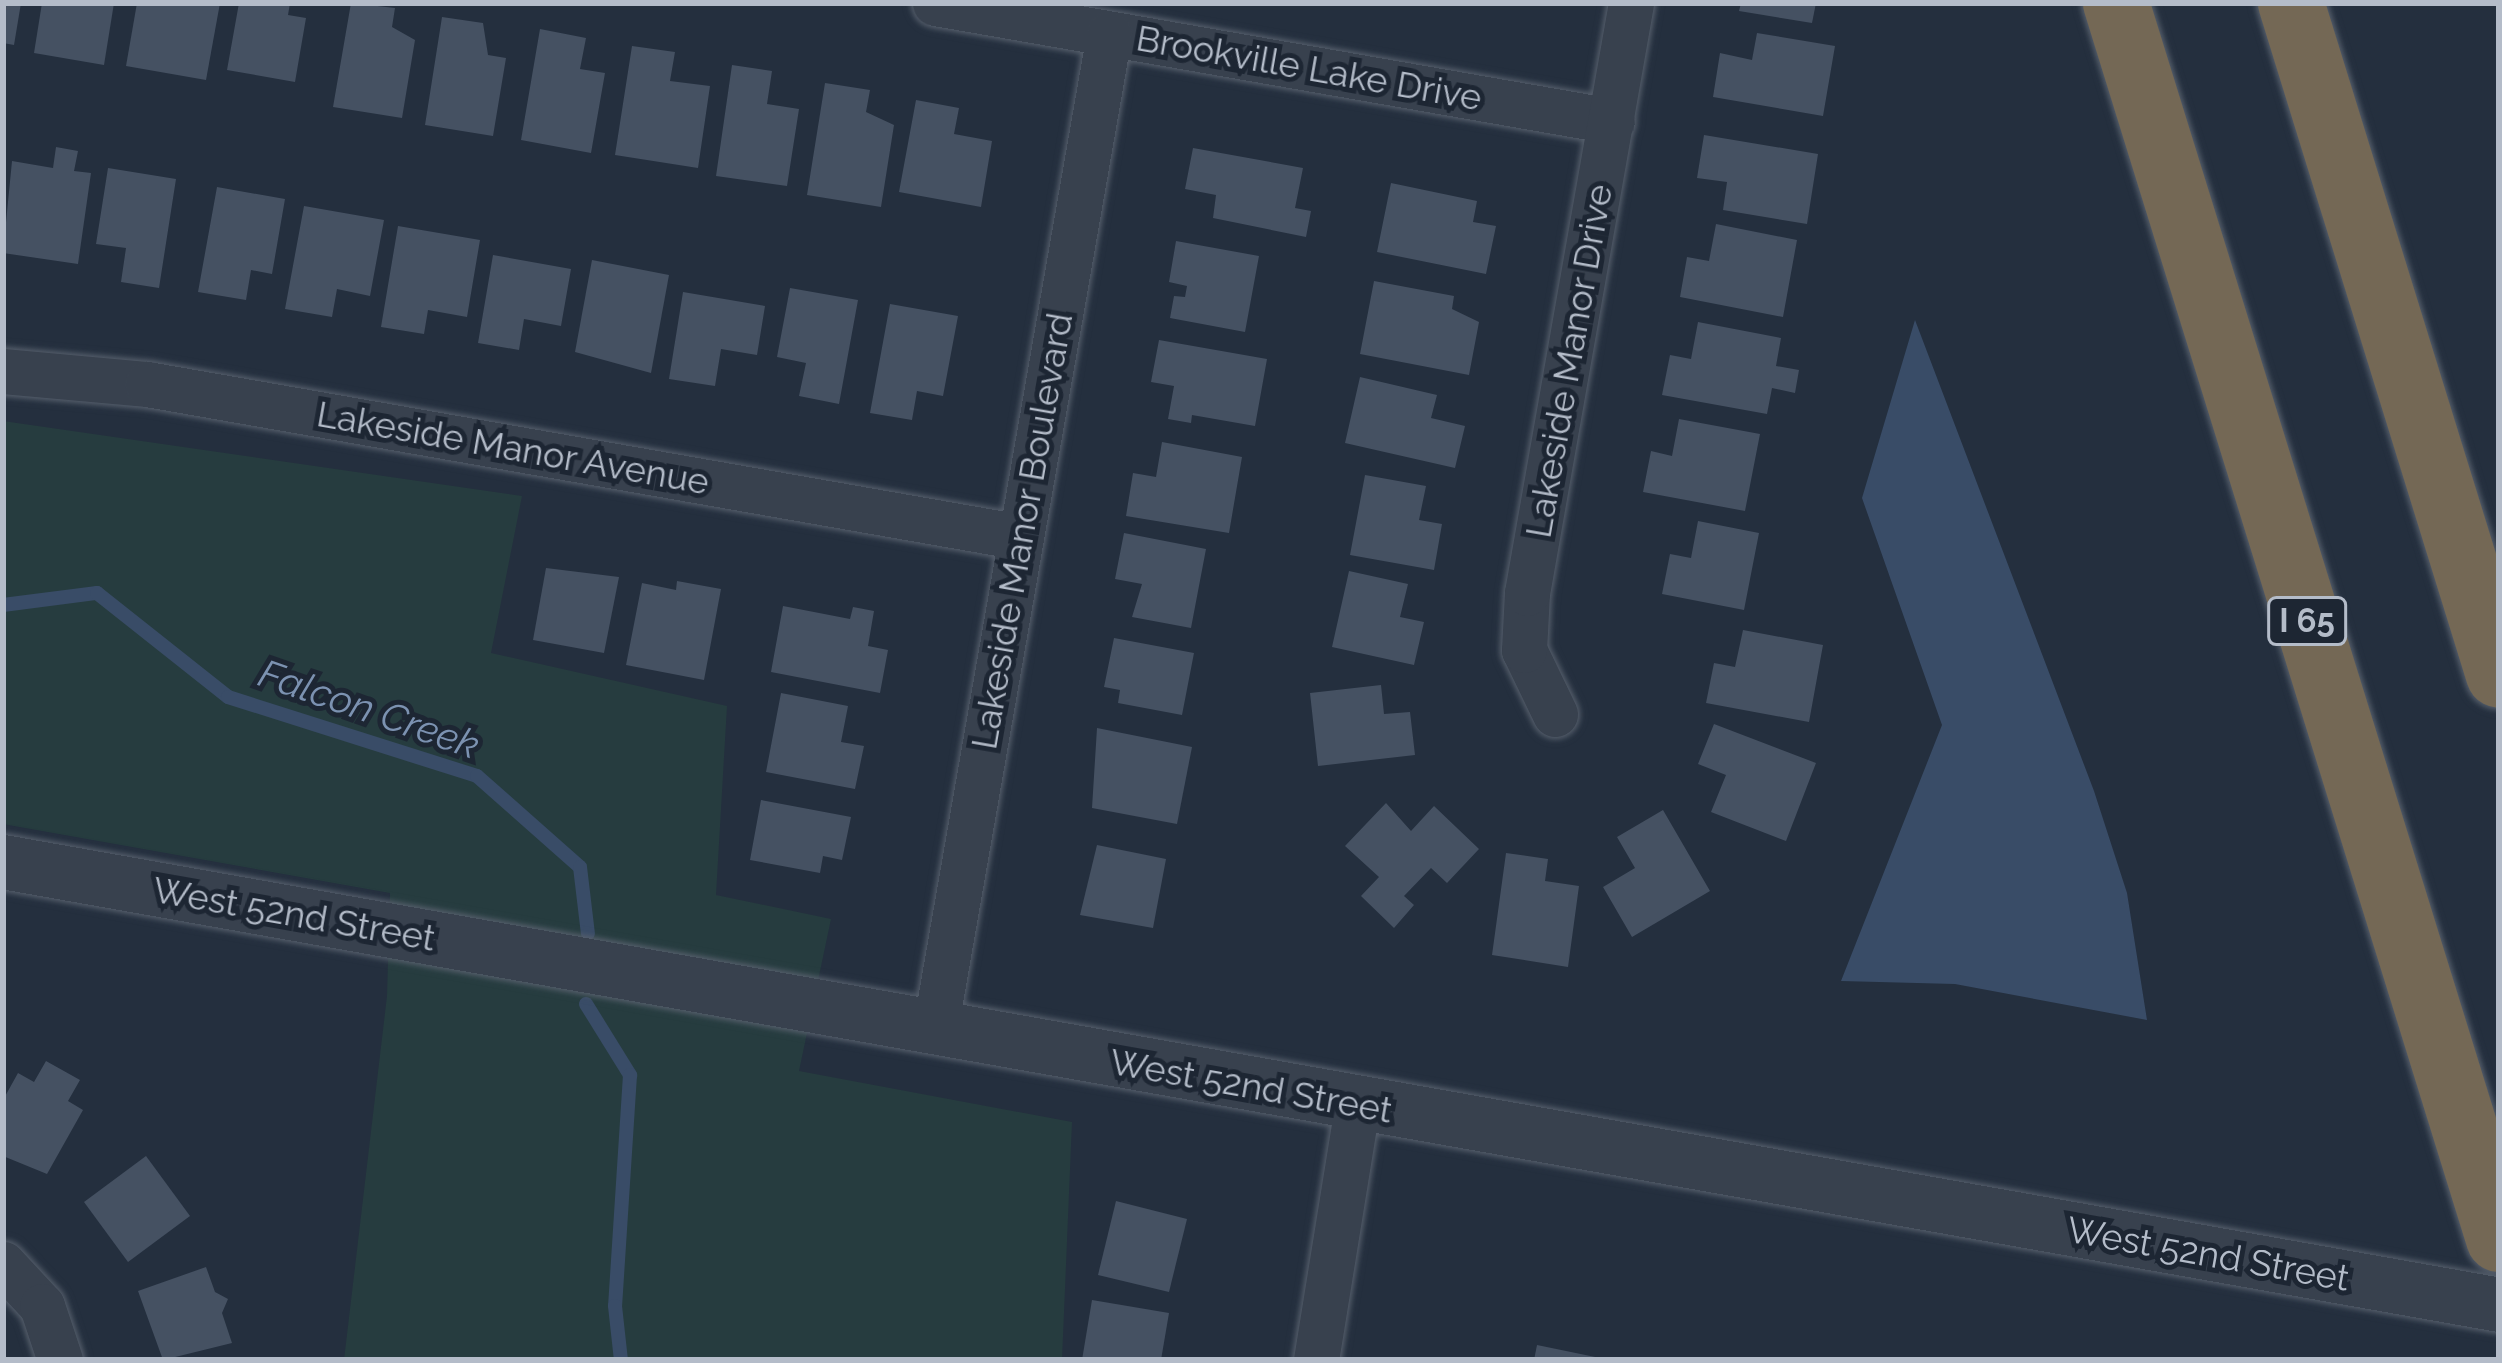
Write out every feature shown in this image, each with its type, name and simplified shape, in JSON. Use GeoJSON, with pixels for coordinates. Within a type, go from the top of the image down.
{"type":"FeatureCollection","features":[{"type":"Feature","properties":{"kind":"highway","name":"I 65"},"geometry":{"type":"LineString","coordinates":[[2116,3],[2499,1239]]}},
{"type":"Feature","properties":{"kind":"highway"},"geometry":{"type":"LineString","coordinates":[[2290,3],[2499,675]]}},
{"type":"Feature","properties":{"kind":"street","name":"Brookville Lake Drive"},"geometry":{"type":"LineString","coordinates":[[935,3],[1612,121]]}},
{"type":"Feature","properties":{"kind":"street","name":"Lakeside Manor Drive"},"geometry":{"type":"LineString","coordinates":[[1555,714],[1523,650],[1527,593],[1631,3]]}},
{"type":"Feature","properties":{"kind":"street","name":"Lakeside Manor Boulevard"},"geometry":{"type":"LineString","coordinates":[[935,1029],[1109,34]]}},
{"type":"Feature","properties":{"kind":"street","name":"Lakeside Manor Avenue"},"geometry":{"type":"LineString","coordinates":[[3,371],[148,384],[1021,537]]}},
{"type":"Feature","properties":{"kind":"street","name":"West 52nd Street"},"geometry":{"type":"LineString","coordinates":[[3,862],[1357,1106],[2499,1305]]}},
{"type":"Feature","properties":{"kind":"street"},"geometry":{"type":"LineString","coordinates":[[1316,1360],[1357,1106]]}},
{"type":"Feature","properties":{"kind":"street"},"geometry":{"type":"LineString","coordinates":[[3,1264],[42,1306],[60,1360]]}},
{"type":"Feature","properties":{"kind":"green space"},"geometry":{"type":"Polygon","coordinates":[[[3,421],[522,496],[491,653],[727,706],[716,895],[831,919],[799,1071],[1072,1122],[1062,1360],[344,1360],[387,996],[390,893],[3,824],[3,421]]]}},
{"type":"Feature","properties":{"kind":"water"},"geometry":{"type":"Polygon","coordinates":[[[1915,320],[2094,791],[2127,893],[2147,1020],[1955,984],[1841,981],[1942,725],[1862,498],[1915,320]]]}},
{"type":"Feature","properties":{"kind":"building"},"geometry":{"type":"Polygon","coordinates":[[[3,3],[21,3],[14,45],[3,43],[3,3]]]}},
{"type":"Feature","properties":{"kind":"building"},"geometry":{"type":"Polygon","coordinates":[[[42,3],[114,3],[104,65],[34,53],[42,3]]]}},
{"type":"Feature","properties":{"kind":"building"},"geometry":{"type":"Polygon","coordinates":[[[137,3],[220,3],[206,80],[126,66],[137,3]]]}},
{"type":"Feature","properties":{"kind":"building"},"geometry":{"type":"Polygon","coordinates":[[[239,3],[290,3],[288,15],[306,18],[295,82],[227,70],[239,3]]]}},
{"type":"Feature","properties":{"kind":"building"},"geometry":{"type":"Polygon","coordinates":[[[351,3],[395,8],[392,27],[415,40],[402,118],[333,107],[351,3]]]}},
{"type":"Feature","properties":{"kind":"building"},"geometry":{"type":"Polygon","coordinates":[[[1741,3],[1816,3],[1812,23],[1739,11],[1741,3]]]}},
{"type":"Feature","properties":{"kind":"building"},"geometry":{"type":"Polygon","coordinates":[[[442,17],[483,23],[488,55],[506,58],[493,136],[425,125],[442,17]]]}},
{"type":"Feature","properties":{"kind":"building"},"geometry":{"type":"Polygon","coordinates":[[[540,29],[586,38],[580,69],[605,73],[591,153],[521,140],[540,29]]]}},
{"type":"Feature","properties":{"kind":"building"},"geometry":{"type":"Polygon","coordinates":[[[1757,33],[1835,46],[1823,116],[1713,97],[1720,53],[1752,60],[1757,33]]]}},
{"type":"Feature","properties":{"kind":"building"},"geometry":{"type":"Polygon","coordinates":[[[632,46],[675,52],[670,81],[710,86],[698,168],[615,155],[632,46]]]}},
{"type":"Feature","properties":{"kind":"building"},"geometry":{"type":"Polygon","coordinates":[[[732,65],[772,71],[767,104],[799,109],[787,186],[716,176],[732,65]]]}},
{"type":"Feature","properties":{"kind":"building"},"geometry":{"type":"Polygon","coordinates":[[[825,83],[870,90],[866,112],[894,125],[881,207],[807,195],[825,83]]]}},
{"type":"Feature","properties":{"kind":"building"},"geometry":{"type":"Polygon","coordinates":[[[916,100],[959,108],[954,134],[992,141],[981,207],[899,192],[916,100]]]}},
{"type":"Feature","properties":{"kind":"building"},"geometry":{"type":"Polygon","coordinates":[[[1704,135],[1818,154],[1807,224],[1723,210],[1727,182],[1697,178],[1704,135]]]}},
{"type":"Feature","properties":{"kind":"building"},"geometry":{"type":"Polygon","coordinates":[[[56,147],[78,151],[74,171],[91,173],[78,264],[3,253],[12,161],[53,168],[56,147]]]}},
{"type":"Feature","properties":{"kind":"building"},"geometry":{"type":"Polygon","coordinates":[[[1193,148],[1303,168],[1295,208],[1311,211],[1306,237],[1213,218],[1216,195],[1185,189],[1193,148]]]}},
{"type":"Feature","properties":{"kind":"building"},"geometry":{"type":"Polygon","coordinates":[[[108,168],[176,179],[159,288],[121,282],[126,248],[96,244],[108,168]]]}},
{"type":"Feature","properties":{"kind":"building"},"geometry":{"type":"Polygon","coordinates":[[[1391,183],[1477,201],[1473,222],[1496,226],[1486,274],[1377,252],[1391,183]]]}},
{"type":"Feature","properties":{"kind":"building"},"geometry":{"type":"Polygon","coordinates":[[[217,187],[285,199],[272,274],[251,270],[246,300],[198,292],[217,187]]]}},
{"type":"Feature","properties":{"kind":"building"},"geometry":{"type":"Polygon","coordinates":[[[304,206],[384,220],[370,296],[337,289],[332,317],[285,309],[304,206]]]}},
{"type":"Feature","properties":{"kind":"building"},"geometry":{"type":"Polygon","coordinates":[[[1716,224],[1797,240],[1783,317],[1680,297],[1687,257],[1709,261],[1716,224]]]}},
{"type":"Feature","properties":{"kind":"building"},"geometry":{"type":"Polygon","coordinates":[[[398,226],[480,240],[467,317],[428,310],[424,334],[381,327],[398,226]]]}},
{"type":"Feature","properties":{"kind":"building"},"geometry":{"type":"Polygon","coordinates":[[[1176,241],[1259,256],[1245,332],[1170,318],[1174,296],[1185,297],[1187,286],[1169,282],[1176,241]]]}},
{"type":"Feature","properties":{"kind":"building"},"geometry":{"type":"Polygon","coordinates":[[[493,255],[571,269],[561,326],[524,319],[519,350],[478,343],[493,255]]]}},
{"type":"Feature","properties":{"kind":"building"},"geometry":{"type":"Polygon","coordinates":[[[592,260],[669,275],[651,373],[575,352],[592,260]]]}},
{"type":"Feature","properties":{"kind":"building"},"geometry":{"type":"Polygon","coordinates":[[[1374,281],[1454,296],[1452,309],[1479,322],[1469,375],[1360,354],[1374,281]]]}},
{"type":"Feature","properties":{"kind":"building"},"geometry":{"type":"Polygon","coordinates":[[[790,288],[858,300],[839,404],[799,396],[806,363],[777,357],[790,288]]]}},
{"type":"Feature","properties":{"kind":"building"},"geometry":{"type":"Polygon","coordinates":[[[683,292],[765,306],[757,355],[721,349],[715,386],[669,379],[683,292]]]}},
{"type":"Feature","properties":{"kind":"building"},"geometry":{"type":"Polygon","coordinates":[[[890,304],[958,316],[943,396],[917,391],[912,420],[870,413],[890,304]]]}},
{"type":"Feature","properties":{"kind":"building"},"geometry":{"type":"Polygon","coordinates":[[[1698,322],[1781,338],[1776,366],[1799,370],[1795,393],[1772,388],[1767,414],[1662,395],[1670,355],[1691,359],[1698,322]]]}},
{"type":"Feature","properties":{"kind":"building"},"geometry":{"type":"Polygon","coordinates":[[[1159,340],[1267,359],[1255,426],[1192,415],[1191,423],[1168,419],[1174,386],[1151,382],[1159,340]]]}},
{"type":"Feature","properties":{"kind":"building"},"geometry":{"type":"Polygon","coordinates":[[[1360,377],[1437,395],[1431,418],[1465,426],[1455,468],[1345,443],[1360,377]]]}},
{"type":"Feature","properties":{"kind":"building"},"geometry":{"type":"Polygon","coordinates":[[[1679,419],[1760,434],[1745,511],[1643,492],[1651,451],[1672,456],[1679,419]]]}},
{"type":"Feature","properties":{"kind":"building"},"geometry":{"type":"Polygon","coordinates":[[[1162,442],[1242,457],[1229,533],[1126,516],[1133,473],[1156,477],[1162,442]]]}},
{"type":"Feature","properties":{"kind":"building"},"geometry":{"type":"Polygon","coordinates":[[[1365,475],[1426,486],[1419,520],[1442,524],[1434,570],[1350,555],[1365,475]]]}},
{"type":"Feature","properties":{"kind":"building"},"geometry":{"type":"Polygon","coordinates":[[[1698,521],[1759,533],[1744,610],[1662,594],[1670,554],[1691,558],[1698,521]]]}},
{"type":"Feature","properties":{"kind":"building"},"geometry":{"type":"Polygon","coordinates":[[[1124,533],[1206,549],[1191,628],[1132,617],[1142,584],[1115,579],[1124,533]]]}},
{"type":"Feature","properties":{"kind":"building"},"geometry":{"type":"Polygon","coordinates":[[[546,568],[619,577],[604,653],[533,640],[546,568]]]}},
{"type":"Feature","properties":{"kind":"building"},"geometry":{"type":"Polygon","coordinates":[[[1349,571],[1408,584],[1400,617],[1424,622],[1414,665],[1332,647],[1349,571]]]}},
{"type":"Feature","properties":{"kind":"building"},"geometry":{"type":"Polygon","coordinates":[[[677,581],[721,589],[704,680],[626,665],[642,583],[676,590],[677,581]]]}},
{"type":"Feature","properties":{"kind":"building"},"geometry":{"type":"Polygon","coordinates":[[[783,606],[850,619],[853,607],[874,611],[868,646],[888,650],[880,693],[771,672],[783,606]]]}},
{"type":"Feature","properties":{"kind":"building"},"geometry":{"type":"Polygon","coordinates":[[[1743,630],[1823,645],[1809,722],[1706,703],[1714,663],[1735,667],[1743,630]]]}},
{"type":"Feature","properties":{"kind":"building"},"geometry":{"type":"Polygon","coordinates":[[[1114,638],[1194,653],[1182,715],[1118,703],[1120,690],[1104,687],[1114,638]]]}},
{"type":"Feature","properties":{"kind":"building"},"geometry":{"type":"Polygon","coordinates":[[[1381,685],[1384,714],[1410,712],[1415,755],[1318,766],[1310,693],[1381,685]]]}},
{"type":"Feature","properties":{"kind":"building"},"geometry":{"type":"Polygon","coordinates":[[[781,693],[848,706],[841,742],[864,746],[855,789],[766,772],[781,693]]]}},
{"type":"Feature","properties":{"kind":"building"},"geometry":{"type":"Polygon","coordinates":[[[1714,724],[1816,763],[1786,841],[1711,812],[1726,775],[1698,764],[1714,724]]]}},
{"type":"Feature","properties":{"kind":"building"},"geometry":{"type":"Polygon","coordinates":[[[1097,728],[1192,747],[1177,824],[1092,808],[1097,728]]]}},
{"type":"Feature","properties":{"kind":"building"},"geometry":{"type":"Polygon","coordinates":[[[761,800],[851,817],[842,860],[823,856],[820,873],[750,860],[761,800]]]}},
{"type":"Feature","properties":{"kind":"building"},"geometry":{"type":"Polygon","coordinates":[[[1386,803],[1411,831],[1434,806],[1479,849],[1447,883],[1431,868],[1404,896],[1414,905],[1394,928],[1361,896],[1379,877],[1345,846],[1386,803]]]}},
{"type":"Feature","properties":{"kind":"building"},"geometry":{"type":"Polygon","coordinates":[[[1663,810],[1710,891],[1632,937],[1603,887],[1635,868],[1617,837],[1663,810]]]}},
{"type":"Feature","properties":{"kind":"building"},"geometry":{"type":"Polygon","coordinates":[[[1097,845],[1166,859],[1153,928],[1080,915],[1097,845]]]}},
{"type":"Feature","properties":{"kind":"building"},"geometry":{"type":"Polygon","coordinates":[[[1506,853],[1548,859],[1545,881],[1579,886],[1568,967],[1492,955],[1506,853]]]}},
{"type":"Feature","properties":{"kind":"building"},"geometry":{"type":"Polygon","coordinates":[[[46,1061],[80,1080],[68,1101],[83,1110],[47,1174],[3,1156],[3,1100],[18,1073],[34,1082],[46,1061]]]}},
{"type":"Feature","properties":{"kind":"building"},"geometry":{"type":"Polygon","coordinates":[[[146,1156],[190,1216],[128,1262],[84,1202],[146,1156]]]}},
{"type":"Feature","properties":{"kind":"building"},"geometry":{"type":"Polygon","coordinates":[[[1116,1201],[1187,1219],[1169,1292],[1098,1275],[1116,1201]]]}},
{"type":"Feature","properties":{"kind":"building"},"geometry":{"type":"Polygon","coordinates":[[[206,1267],[215,1292],[228,1299],[222,1313],[232,1343],[163,1360],[138,1291],[206,1267]]]}},
{"type":"Feature","properties":{"kind":"building"},"geometry":{"type":"Polygon","coordinates":[[[1092,1300],[1169,1313],[1161,1360],[1082,1360],[1092,1300]]]}},
{"type":"Feature","properties":{"kind":"building"},"geometry":{"type":"Polygon","coordinates":[[[1537,1345],[1600,1358],[1600,1360],[1534,1360],[1537,1345]]]}},
{"type":"Feature","properties":{"kind":"waterway","name":"Falcon Creek"},"geometry":{"type":"LineString","coordinates":[[3,605],[97,593],[228,697],[477,776],[580,867],[588,934]]}},
{"type":"Feature","properties":{"kind":"waterway","name":"Falcon Creek"},"geometry":{"type":"LineString","coordinates":[[586,1004],[630,1075],[615,1306],[621,1360]]}}]}
